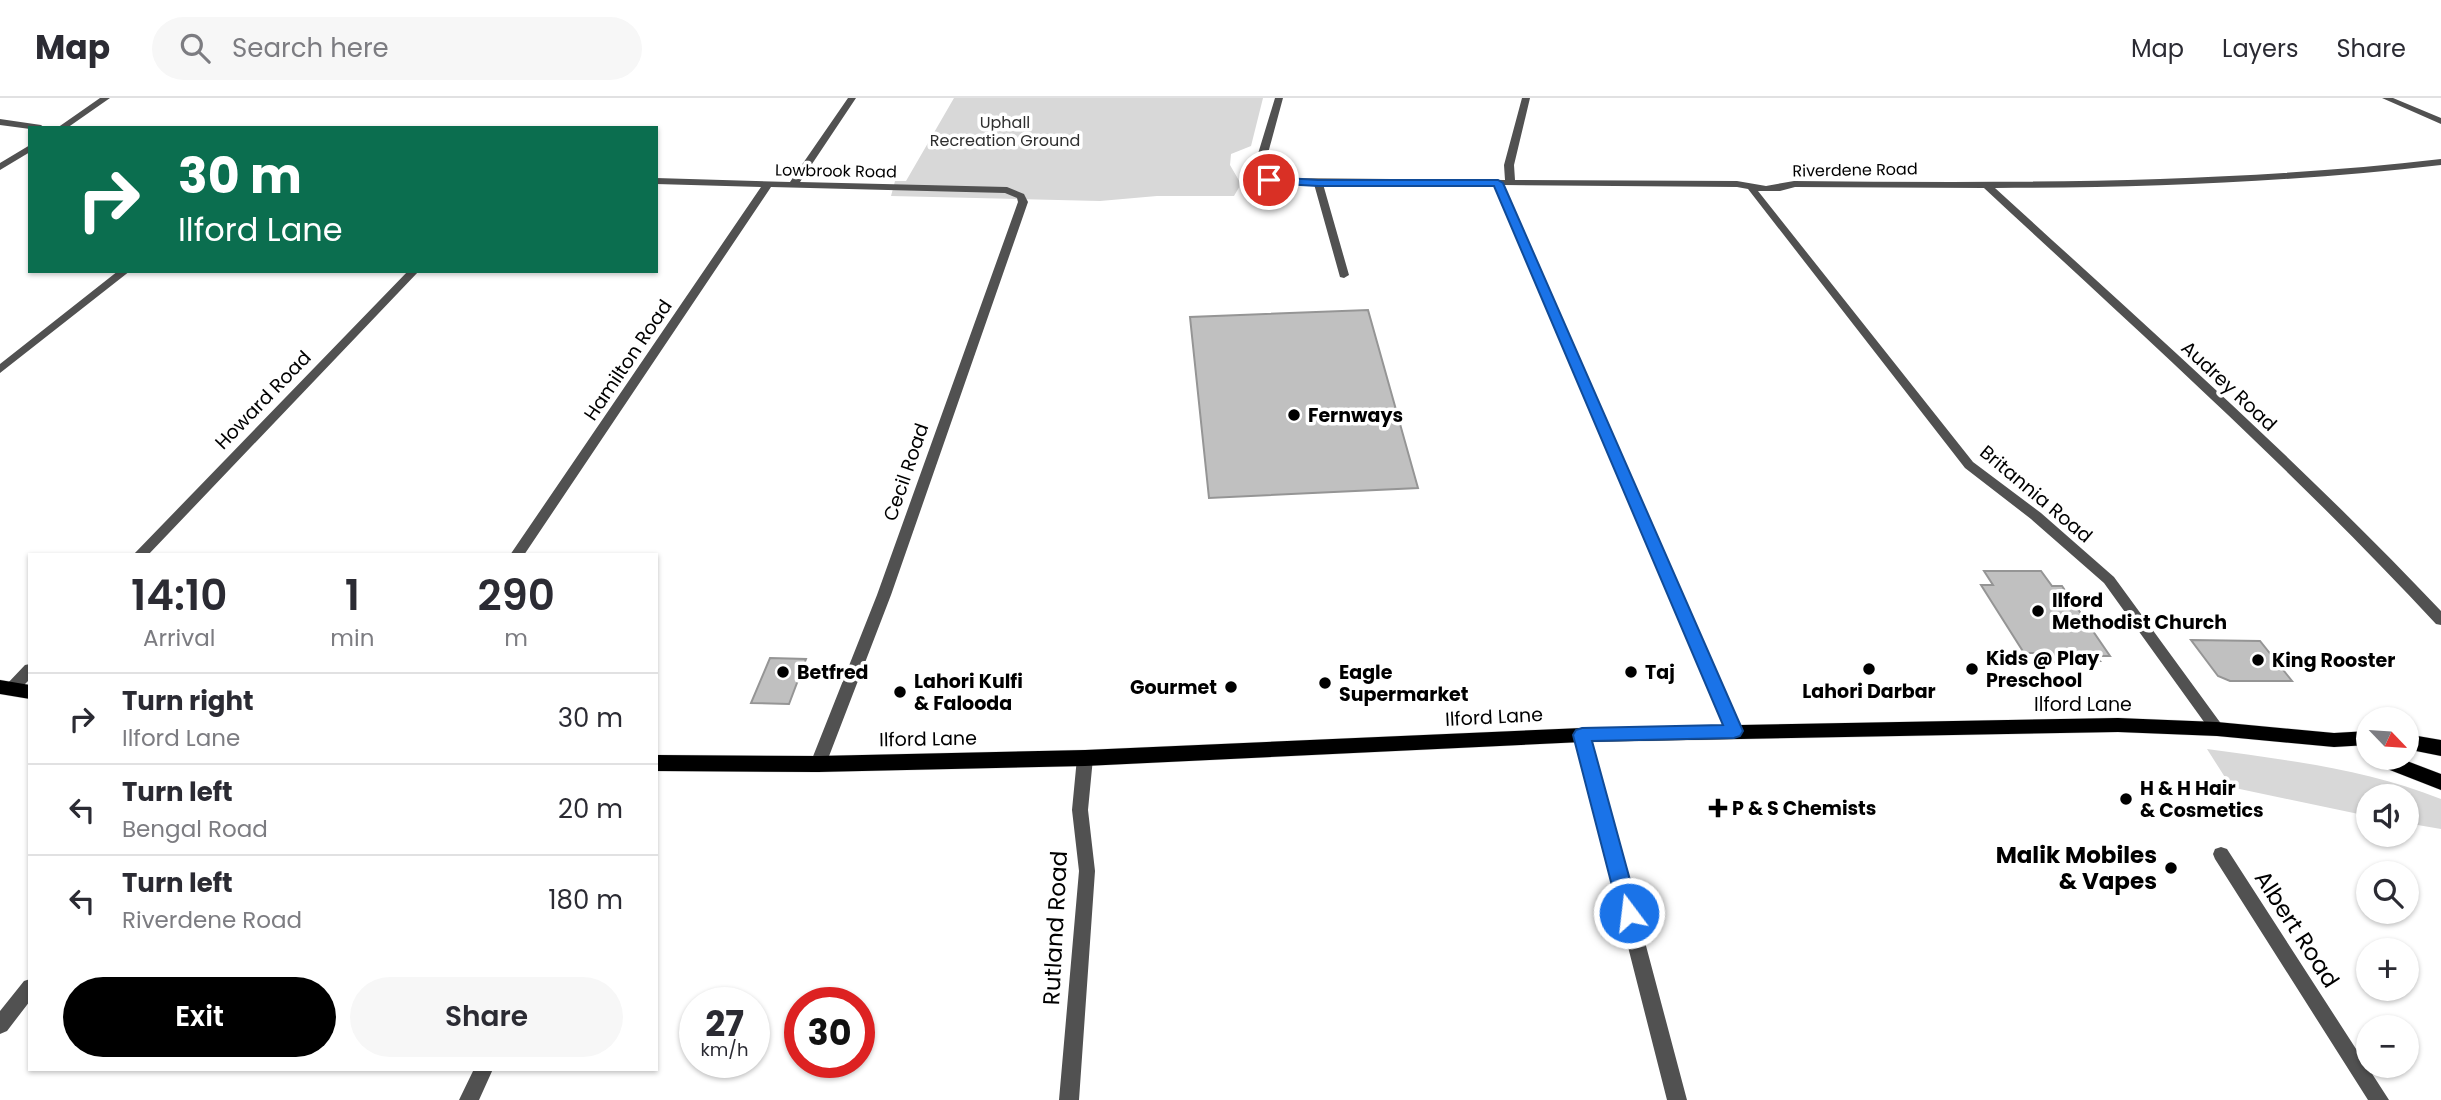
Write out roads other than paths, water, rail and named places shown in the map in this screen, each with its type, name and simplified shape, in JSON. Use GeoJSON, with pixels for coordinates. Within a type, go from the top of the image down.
{"type":"FeatureCollection","features":[{"type":"Feature","properties":{"kind":"main road","name":"Ilford Lane"},"geometry":{"type":"LineString","coordinates":[[658,763],[818,764],[1085,758],[1582,735],[2118,725],[2217,729],[2334,740],[2356,739]]}},
{"type":"Feature","properties":{"kind":"main road","name":"Ilford Lane"},"geometry":{"type":"LineString","coordinates":[[2334,740],[2356,748]]}},
{"type":"Feature","properties":{"kind":"main road"},"geometry":{"type":"LineString","coordinates":[[2419,744],[2441,748]]}},
{"type":"Feature","properties":{"kind":"main road"},"geometry":{"type":"LineString","coordinates":[[2410,770],[2441,782]]}},
{"type":"Feature","properties":{"kind":"street"},"geometry":{"type":"LineString","coordinates":[[64,126],[106,98]]}},
{"type":"Feature","properties":{"kind":"street"},"geometry":{"type":"LineString","coordinates":[[792,186],[852,98]]}},
{"type":"Feature","properties":{"kind":"street","name":"Riverdene Road"},"geometry":{"type":"LineString","coordinates":[[1279,98],[1262,157],[1260,174],[1269,180],[1318,183],[1737,184],[1752,190],[1794,184],[2128,184],[2332,174],[2441,162]]}},
{"type":"Feature","properties":{"kind":"street"},"geometry":{"type":"LineString","coordinates":[[1526,98],[1504,183],[1734,731]]}},
{"type":"Feature","properties":{"kind":"street"},"geometry":{"type":"LineString","coordinates":[[2386,98],[2441,121]]}},
{"type":"Feature","properties":{"kind":"street"},"geometry":{"type":"LineString","coordinates":[[0,122],[28,126]]}},
{"type":"Feature","properties":{"kind":"street"},"geometry":{"type":"LineString","coordinates":[[0,167],[28,149]]}},
{"type":"Feature","properties":{"kind":"street","name":"Lowbrook Road"},"geometry":{"type":"LineString","coordinates":[[658,181],[1007,190],[1016,193]]}},
{"type":"Feature","properties":{"kind":"street"},"geometry":{"type":"LineString","coordinates":[[1318,183],[1345,275]]}},
{"type":"Feature","properties":{"kind":"street","name":"Audrey Road"},"geometry":{"type":"LineString","coordinates":[[1985,184],[2297,473],[2392,567],[2441,621]]}},
{"type":"Feature","properties":{"kind":"street","name":"Hamilton Road"},"geometry":{"type":"LineString","coordinates":[[518,553],[767,185]]}},
{"type":"Feature","properties":{"kind":"street","name":"Britannia Road"},"geometry":{"type":"LineString","coordinates":[[1752,190],[1969,465],[2036,516],[2109,580],[2217,729]]}},
{"type":"Feature","properties":{"kind":"street","name":"Cecil Road"},"geometry":{"type":"LineString","coordinates":[[818,764],[884,595],[1023,202],[1021,196],[1016,193]]}},
{"type":"Feature","properties":{"kind":"street"},"geometry":{"type":"LineString","coordinates":[[0,370],[122,273]]}},
{"type":"Feature","properties":{"kind":"street","name":"Howard Road"},"geometry":{"type":"LineString","coordinates":[[142,553],[412,273]]}},
{"type":"Feature","properties":{"kind":"street"},"geometry":{"type":"LineString","coordinates":[[14,689],[28,672]]}},
{"type":"Feature","properties":{"kind":"street"},"geometry":{"type":"LineString","coordinates":[[1582,735],[1677,1100]]}},
{"type":"Feature","properties":{"kind":"street","name":"Rutland Road"},"geometry":{"type":"LineString","coordinates":[[1069,1100],[1087,871],[1080,810],[1085,758]]}},
{"type":"Feature","properties":{"kind":"street","name":"Albert Road"},"geometry":{"type":"LineString","coordinates":[[2221,853],[2379,1100]]}},
{"type":"Feature","properties":{"kind":"street"},"geometry":{"type":"LineString","coordinates":[[0,1025],[28,990]]}},
{"type":"Feature","properties":{"kind":"street"},"geometry":{"type":"LineString","coordinates":[[470,1100],[483,1071]]}},
{"type":"Feature","properties":{"kind":"place","name":"Fernways"},"geometry":{"type":"Point","coordinates":[1294,415]}},
{"type":"Feature","properties":{"kind":"place","name":"Ilford Methodist Church"},"geometry":{"type":"Point","coordinates":[2038,611]}},
{"type":"Feature","properties":{"kind":"place","name":"King Rooster"},"geometry":{"type":"Point","coordinates":[2258,660]}},
{"type":"Feature","properties":{"kind":"place","name":"Lahori Darbar"},"geometry":{"type":"Point","coordinates":[1869,669]}},
{"type":"Feature","properties":{"kind":"place","name":"Kids @ Play Preschool"},"geometry":{"type":"Point","coordinates":[1972,669]}},
{"type":"Feature","properties":{"kind":"place","name":"Betfred"},"geometry":{"type":"Point","coordinates":[783,672]}},
{"type":"Feature","properties":{"kind":"place","name":"Taj"},"geometry":{"type":"Point","coordinates":[1631,672]}},
{"type":"Feature","properties":{"kind":"place","name":"Eagle Supermarket"},"geometry":{"type":"Point","coordinates":[1325,683]}},
{"type":"Feature","properties":{"kind":"place","name":"Gourmet"},"geometry":{"type":"Point","coordinates":[1231,687]}},
{"type":"Feature","properties":{"kind":"place","name":"Lahori Kulfi & Falooda"},"geometry":{"type":"Point","coordinates":[900,692]}},
{"type":"Feature","properties":{"kind":"place","name":"H & H Hair & Cosmetics"},"geometry":{"type":"Point","coordinates":[2126,799]}},
{"type":"Feature","properties":{"kind":"place","name":"P & S Chemists"},"geometry":{"type":"Point","coordinates":[1718,808]}},
{"type":"Feature","properties":{"kind":"place","name":"Malik Mobiles & Vapes"},"geometry":{"type":"Point","coordinates":[2171,868]}},
{"type":"Feature","properties":{"kind":"park label","name":"Uphall Recreation Ground"},"geometry":{"type":"Point","coordinates":[1005,131]}}]}
